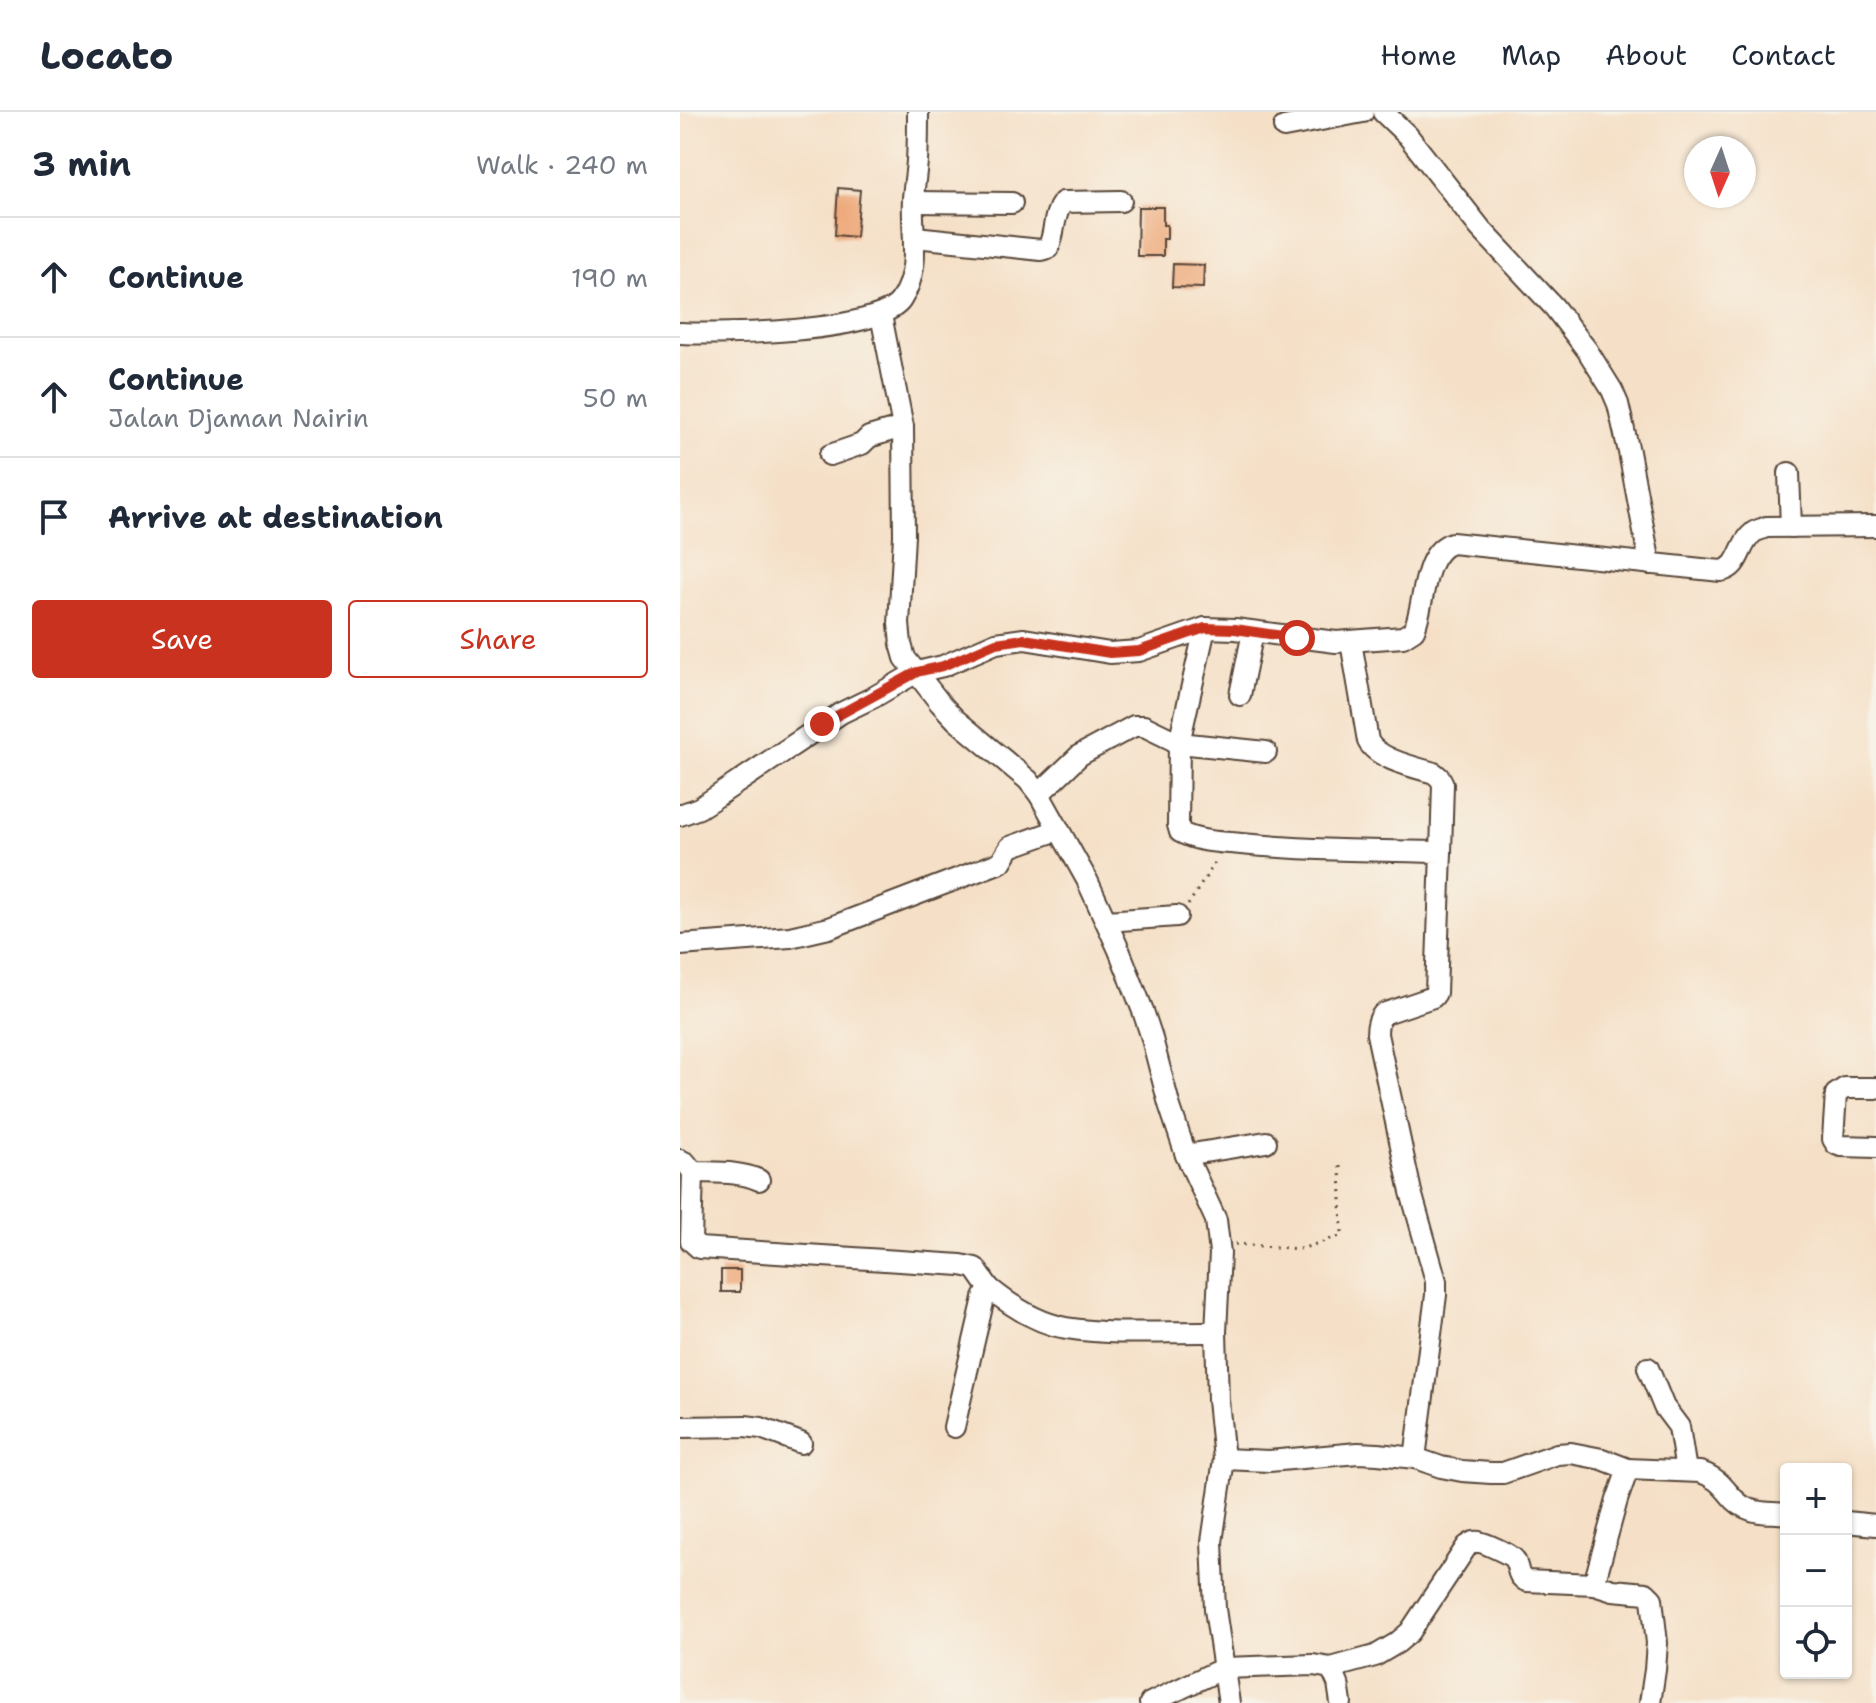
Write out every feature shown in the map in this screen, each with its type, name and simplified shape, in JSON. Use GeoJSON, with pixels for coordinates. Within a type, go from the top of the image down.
{"type":"FeatureCollection","features":[{"type":"Feature","properties":{"kind":"street"},"geometry":{"type":"LineString","coordinates":[[680,333],[758,334],[863,321],[881,315],[898,304],[911,273],[915,237],[913,202],[918,112]]}},
{"type":"Feature","properties":{"kind":"street"},"geometry":{"type":"LineString","coordinates":[[1284,127],[1363,112]]}},
{"type":"Feature","properties":{"kind":"street"},"geometry":{"type":"LineString","coordinates":[[1383,112],[1408,136],[1480,228],[1554,307],[1587,350],[1612,390],[1634,473],[1650,564]]}},
{"type":"Feature","properties":{"kind":"street"},"geometry":{"type":"LineString","coordinates":[[915,237],[1041,250],[1048,248],[1051,242],[1054,218],[1063,202],[1121,201]]}},
{"type":"Feature","properties":{"kind":"street"},"geometry":{"type":"LineString","coordinates":[[913,202],[1012,203]]}},
{"type":"Feature","properties":{"kind":"street"},"geometry":{"type":"LineString","coordinates":[[881,315],[903,427],[904,536],[899,624],[905,658],[956,720],[1028,780],[1087,880],[1151,1035],[1186,1155],[1216,1220],[1220,1276],[1216,1332],[1218,1400],[1224,1459],[1212,1542],[1215,1609],[1229,1703]]}},
{"type":"Feature","properties":{"kind":"street"},"geometry":{"type":"LineString","coordinates":[[830,455],[862,444],[869,437],[903,427]]}},
{"type":"Feature","properties":{"kind":"street"},"geometry":{"type":"LineString","coordinates":[[1789,473],[1791,527]]}},
{"type":"Feature","properties":{"kind":"street"},"geometry":{"type":"LineString","coordinates":[[680,815],[699,808],[822,724],[917,672],[943,666],[984,647],[1010,640],[1124,653],[1139,651],[1205,628],[1336,642],[1392,639],[1409,634],[1416,624],[1434,558],[1452,543],[1721,571],[1729,570],[1754,532],[1766,527],[1876,526]]}},
{"type":"Feature","properties":{"kind":"street"},"geometry":{"type":"LineString","coordinates":[[1205,628],[1179,743],[1180,832],[1188,837],[1228,843],[1335,851],[1441,852]]}},
{"type":"Feature","properties":{"kind":"street"},"geometry":{"type":"LineString","coordinates":[[1240,695],[1253,632]]}},
{"type":"Feature","properties":{"kind":"street"},"geometry":{"type":"LineString","coordinates":[[1351,642],[1371,747],[1380,754],[1434,773],[1443,784],[1436,993],[1433,997],[1383,1014],[1377,1026],[1411,1192],[1436,1281],[1415,1458]]}},
{"type":"Feature","properties":{"kind":"street"},"geometry":{"type":"LineString","coordinates":[[1039,794],[1080,755],[1134,726],[1144,726],[1179,743],[1266,752]]}},
{"type":"Feature","properties":{"kind":"street"},"geometry":{"type":"LineString","coordinates":[[680,945],[790,937],[829,928],[1001,862],[1010,847],[1058,830]]}},
{"type":"Feature","properties":{"kind":"street"},"geometry":{"type":"LineString","coordinates":[[1106,921],[1177,916]]}},
{"type":"Feature","properties":{"kind":"street"},"geometry":{"type":"LineString","coordinates":[[1876,1088],[1845,1088],[1836,1094],[1833,1139],[1841,1146],[1876,1147]]}},
{"type":"Feature","properties":{"kind":"street"},"geometry":{"type":"LineString","coordinates":[[1186,1155],[1266,1142]]}},
{"type":"Feature","properties":{"kind":"street"},"geometry":{"type":"LineString","coordinates":[[759,1180],[687,1166],[691,1241],[699,1248],[961,1265],[975,1268],[989,1288],[1009,1304],[1035,1318],[1064,1327],[1109,1331],[1216,1332]]}},
{"type":"Feature","properties":{"kind":"street"},"geometry":{"type":"LineString","coordinates":[[954,1427],[984,1298],[989,1288]]}},
{"type":"Feature","properties":{"kind":"street"},"geometry":{"type":"LineString","coordinates":[[1648,1368],[1664,1407],[1679,1427],[1686,1471]]}},
{"type":"Feature","properties":{"kind":"street"},"geometry":{"type":"LineString","coordinates":[[680,1427],[753,1427],[767,1429],[801,1443]]}},
{"type":"Feature","properties":{"kind":"street"},"geometry":{"type":"LineString","coordinates":[[1224,1459],[1269,1461],[1378,1454],[1415,1458],[1452,1469],[1503,1473],[1557,1454],[1571,1453],[1602,1459],[1628,1469],[1711,1475],[1742,1506],[1780,1513]]}},
{"type":"Feature","properties":{"kind":"street"},"geometry":{"type":"LineString","coordinates":[[1594,1584],[1628,1469]]}},
{"type":"Feature","properties":{"kind":"street"},"geometry":{"type":"LineString","coordinates":[[1852,1523],[1876,1525]]}},
{"type":"Feature","properties":{"kind":"street"},"geometry":{"type":"LineString","coordinates":[[1150,1703],[1224,1668],[1313,1665],[1331,1668],[1375,1656],[1410,1632],[1467,1546],[1473,1542],[1482,1542],[1511,1556],[1519,1575],[1526,1581],[1594,1584],[1613,1590],[1646,1593],[1652,1599],[1657,1643],[1650,1703]]}},
{"type":"Feature","properties":{"kind":"street"},"geometry":{"type":"LineString","coordinates":[[1331,1668],[1338,1683],[1341,1703]]}},
{"type":"Feature","properties":{"kind":"path"},"geometry":{"type":"LineString","coordinates":[[1177,916],[1185,910],[1228,843]]}},
{"type":"Feature","properties":{"kind":"path"},"geometry":{"type":"LineString","coordinates":[[1219,1242],[1301,1249],[1340,1236],[1340,1165]]}},
{"type":"Feature","properties":{"kind":"building"},"geometry":{"type":"Polygon","coordinates":[[[838,188],[860,190],[856,237],[835,235],[838,188]]]}},
{"type":"Feature","properties":{"kind":"building"},"geometry":{"type":"Polygon","coordinates":[[[1138,207],[1163,207],[1167,239],[1163,239],[1163,256],[1137,256],[1138,207]]]}},
{"type":"Feature","properties":{"kind":"building"},"geometry":{"type":"Polygon","coordinates":[[[1173,264],[1204,265],[1203,288],[1172,287],[1173,264]]]}},
{"type":"Feature","properties":{"kind":"building"},"geometry":{"type":"Polygon","coordinates":[[[721,1270],[740,1270],[740,1292],[721,1292],[721,1270]]]}},
{"type":"Feature","properties":{"kind":"route"},"geometry":{"type":"LineString","coordinates":[[822,724],[917,672],[943,666],[972,652],[1010,640],[1024,639],[1092,651],[1124,653],[1139,651],[1205,628],[1297,638]]}}]}
